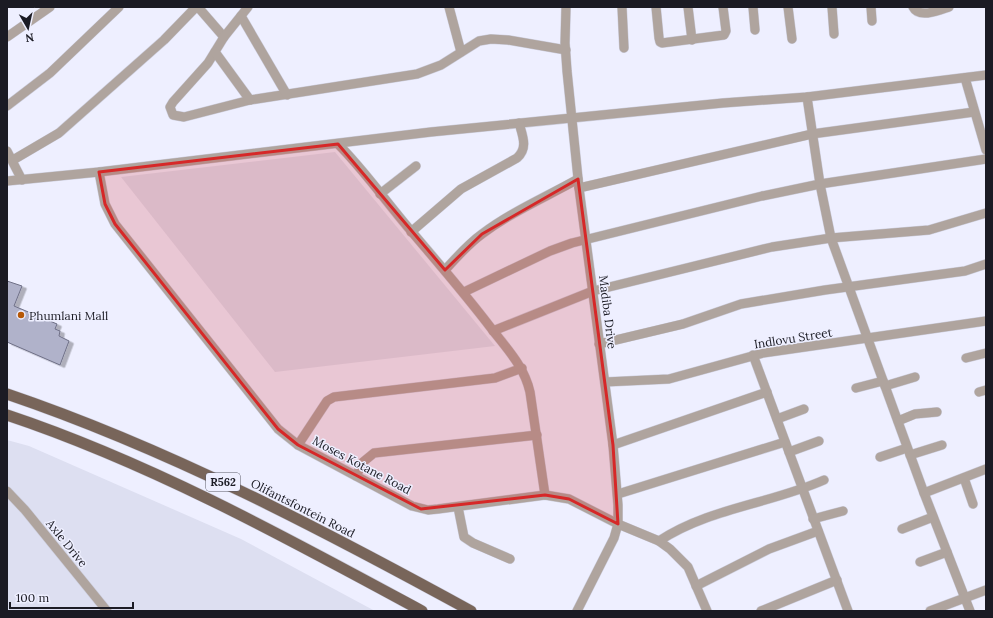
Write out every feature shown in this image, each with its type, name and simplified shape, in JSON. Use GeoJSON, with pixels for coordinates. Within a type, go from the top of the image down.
{"type":"FeatureCollection","features":[{"type":"Feature","properties":{"kind":"main road","name":"Olifantsfontein Road"},"geometry":{"type":"LineString","coordinates":[[7,394],[75,417],[203,472],[471,611]]}},
{"type":"Feature","properties":{"kind":"main road","name":"R562"},"geometry":{"type":"LineString","coordinates":[[7,415],[79,442],[190,490],[280,535],[422,611]]}},
{"type":"Feature","properties":{"kind":"street"},"geometry":{"type":"LineString","coordinates":[[7,37],[50,7]]}},
{"type":"Feature","properties":{"kind":"street"},"geometry":{"type":"LineString","coordinates":[[7,106],[50,73],[119,7]]}},
{"type":"Feature","properties":{"kind":"street"},"geometry":{"type":"LineString","coordinates":[[13,160],[59,133],[164,40],[197,7],[224,37]]}},
{"type":"Feature","properties":{"kind":"street"},"geometry":{"type":"LineString","coordinates":[[248,7],[224,37],[208,63],[170,107],[170,112],[178,117],[184,117],[250,100],[417,74],[433,69],[479,42],[495,39],[566,50]]}},
{"type":"Feature","properties":{"kind":"street"},"geometry":{"type":"LineString","coordinates":[[449,7],[461,52]]}},
{"type":"Feature","properties":{"kind":"street"},"geometry":{"type":"LineString","coordinates":[[557,7],[566,7]]}},
{"type":"Feature","properties":{"kind":"street","name":"Madiba Drive"},"geometry":{"type":"LineString","coordinates":[[566,7],[566,50],[579,184],[613,444],[618,494],[618,524],[611,546],[577,611]]}},
{"type":"Feature","properties":{"kind":"street"},"geometry":{"type":"LineString","coordinates":[[622,7],[624,48]]}},
{"type":"Feature","properties":{"kind":"street"},"geometry":{"type":"LineString","coordinates":[[656,7],[660,42],[692,40],[724,35],[726,32],[723,7]]}},
{"type":"Feature","properties":{"kind":"street"},"geometry":{"type":"LineString","coordinates":[[688,7],[692,40]]}},
{"type":"Feature","properties":{"kind":"street"},"geometry":{"type":"LineString","coordinates":[[753,7],[755,30]]}},
{"type":"Feature","properties":{"kind":"street"},"geometry":{"type":"LineString","coordinates":[[788,7],[792,38]]}},
{"type":"Feature","properties":{"kind":"street"},"geometry":{"type":"LineString","coordinates":[[832,7],[834,34]]}},
{"type":"Feature","properties":{"kind":"street"},"geometry":{"type":"LineString","coordinates":[[871,7],[872,21]]}},
{"type":"Feature","properties":{"kind":"street"},"geometry":{"type":"LineString","coordinates":[[913,7],[917,12],[930,13],[949,7]]}},
{"type":"Feature","properties":{"kind":"street"},"geometry":{"type":"LineString","coordinates":[[241,16],[287,95]]}},
{"type":"Feature","properties":{"kind":"street"},"geometry":{"type":"LineString","coordinates":[[215,52],[250,100]]}},
{"type":"Feature","properties":{"kind":"street"},"geometry":{"type":"LineString","coordinates":[[7,181],[99,172],[519,123],[718,103],[807,97],[986,75]]}},
{"type":"Feature","properties":{"kind":"street"},"geometry":{"type":"LineString","coordinates":[[965,78],[986,150]]}},
{"type":"Feature","properties":{"kind":"street"},"geometry":{"type":"LineString","coordinates":[[807,97],[820,184],[831,238],[924,493],[970,611]]}},
{"type":"Feature","properties":{"kind":"street"},"geometry":{"type":"LineString","coordinates":[[445,270],[461,252],[482,234],[509,216],[579,184],[812,134],[974,112]]}},
{"type":"Feature","properties":{"kind":"street"},"geometry":{"type":"LineString","coordinates":[[411,232],[461,189],[517,158],[522,153],[524,143],[519,123]]}},
{"type":"Feature","properties":{"kind":"street"},"geometry":{"type":"LineString","coordinates":[[338,144],[351,156],[411,232],[464,292],[493,331],[508,347],[522,368],[527,378],[530,392],[546,495]]}},
{"type":"Feature","properties":{"kind":"street"},"geometry":{"type":"LineString","coordinates":[[7,151],[22,180]]}},
{"type":"Feature","properties":{"kind":"street"},"geometry":{"type":"LineString","coordinates":[[464,292],[550,251],[586,239],[723,205],[820,184],[986,159]]}},
{"type":"Feature","properties":{"kind":"street"},"geometry":{"type":"LineString","coordinates":[[380,194],[416,166]]}},
{"type":"Feature","properties":{"kind":"street","name":"Moses Kotane Road"},"geometry":{"type":"LineString","coordinates":[[99,172],[105,204],[115,224],[278,429],[298,445],[412,506],[428,510],[546,495],[569,499],[618,524],[659,541],[688,567],[707,611]]}},
{"type":"Feature","properties":{"kind":"street"},"geometry":{"type":"LineString","coordinates":[[493,331],[593,291],[772,247],[831,238],[929,230],[986,213]]}},
{"type":"Feature","properties":{"kind":"street"},"geometry":{"type":"LineString","coordinates":[[599,344],[683,324],[741,304],[965,271],[986,264]]}},
{"type":"Feature","properties":{"kind":"street","name":"Indlovu Street"},"geometry":{"type":"LineString","coordinates":[[605,382],[669,379],[752,355],[986,322]]}},
{"type":"Feature","properties":{"kind":"street"},"geometry":{"type":"LineString","coordinates":[[966,358],[986,353]]}},
{"type":"Feature","properties":{"kind":"street"},"geometry":{"type":"LineString","coordinates":[[752,355],[848,611]]}},
{"type":"Feature","properties":{"kind":"street"},"geometry":{"type":"LineString","coordinates":[[298,445],[327,401],[334,397],[495,378],[522,368]]}},
{"type":"Feature","properties":{"kind":"street"},"geometry":{"type":"LineString","coordinates":[[856,388],[915,377]]}},
{"type":"Feature","properties":{"kind":"street"},"geometry":{"type":"LineString","coordinates":[[613,444],[767,392]]}},
{"type":"Feature","properties":{"kind":"street"},"geometry":{"type":"LineString","coordinates":[[777,419],[804,408]]}},
{"type":"Feature","properties":{"kind":"street"},"geometry":{"type":"LineString","coordinates":[[898,421],[915,414],[937,412]]}},
{"type":"Feature","properties":{"kind":"street"},"geometry":{"type":"LineString","coordinates":[[356,476],[363,462],[374,454],[537,435]]}},
{"type":"Feature","properties":{"kind":"street"},"geometry":{"type":"LineString","coordinates":[[789,452],[819,441]]}},
{"type":"Feature","properties":{"kind":"street"},"geometry":{"type":"LineString","coordinates":[[618,494],[785,442]]}},
{"type":"Feature","properties":{"kind":"street"},"geometry":{"type":"LineString","coordinates":[[880,457],[942,445]]}},
{"type":"Feature","properties":{"kind":"street"},"geometry":{"type":"LineString","coordinates":[[924,493],[986,469]]}},
{"type":"Feature","properties":{"kind":"street"},"geometry":{"type":"LineString","coordinates":[[964,478],[974,504]]}},
{"type":"Feature","properties":{"kind":"street"},"geometry":{"type":"LineString","coordinates":[[659,541],[688,525],[751,503],[803,490],[824,480]]}},
{"type":"Feature","properties":{"kind":"street","name":"Axle Drive"},"geometry":{"type":"LineString","coordinates":[[7,492],[25,510],[107,611]]}},
{"type":"Feature","properties":{"kind":"street"},"geometry":{"type":"LineString","coordinates":[[458,506],[464,537],[473,544],[510,559]]}},
{"type":"Feature","properties":{"kind":"street"},"geometry":{"type":"LineString","coordinates":[[814,519],[842,511]]}},
{"type":"Feature","properties":{"kind":"street"},"geometry":{"type":"LineString","coordinates":[[902,529],[933,517]]}},
{"type":"Feature","properties":{"kind":"street"},"geometry":{"type":"LineString","coordinates":[[696,586],[769,549],[818,531]]}},
{"type":"Feature","properties":{"kind":"street"},"geometry":{"type":"LineString","coordinates":[[920,562],[947,552]]}},
{"type":"Feature","properties":{"kind":"street"},"geometry":{"type":"LineString","coordinates":[[761,611],[837,580]]}},
{"type":"Feature","properties":{"kind":"street"},"geometry":{"type":"LineString","coordinates":[[930,611],[986,590]]}},
{"type":"Feature","properties":{"kind":"highlighted area"},"geometry":{"type":"Polygon","coordinates":[[[338,144],[445,270],[482,234],[578,179],[613,445],[618,524],[569,499],[545,495],[421,509],[298,445],[278,429],[115,224],[105,204],[99,172],[338,144]]]}},
{"type":"Feature","properties":{"kind":"shaded area"},"geometry":{"type":"Polygon","coordinates":[[[335,152],[495,346],[275,372],[121,177],[335,152]]]}},
{"type":"Feature","properties":{"kind":"shaded area"},"geometry":{"type":"Polygon","coordinates":[[[7,440],[29,446],[241,539],[375,611],[7,611],[7,440]]]}},
{"type":"Feature","properties":{"kind":"building","name":"Phumlani Mall"},"geometry":{"type":"Polygon","coordinates":[[[7,281],[22,286],[14,306],[57,324],[55,329],[60,331],[59,336],[69,341],[60,365],[7,342],[7,281]]]}},
{"type":"Feature","properties":{"kind":"place","name":"Phumlani Mall"},"geometry":{"type":"Point","coordinates":[21,315]}}]}
